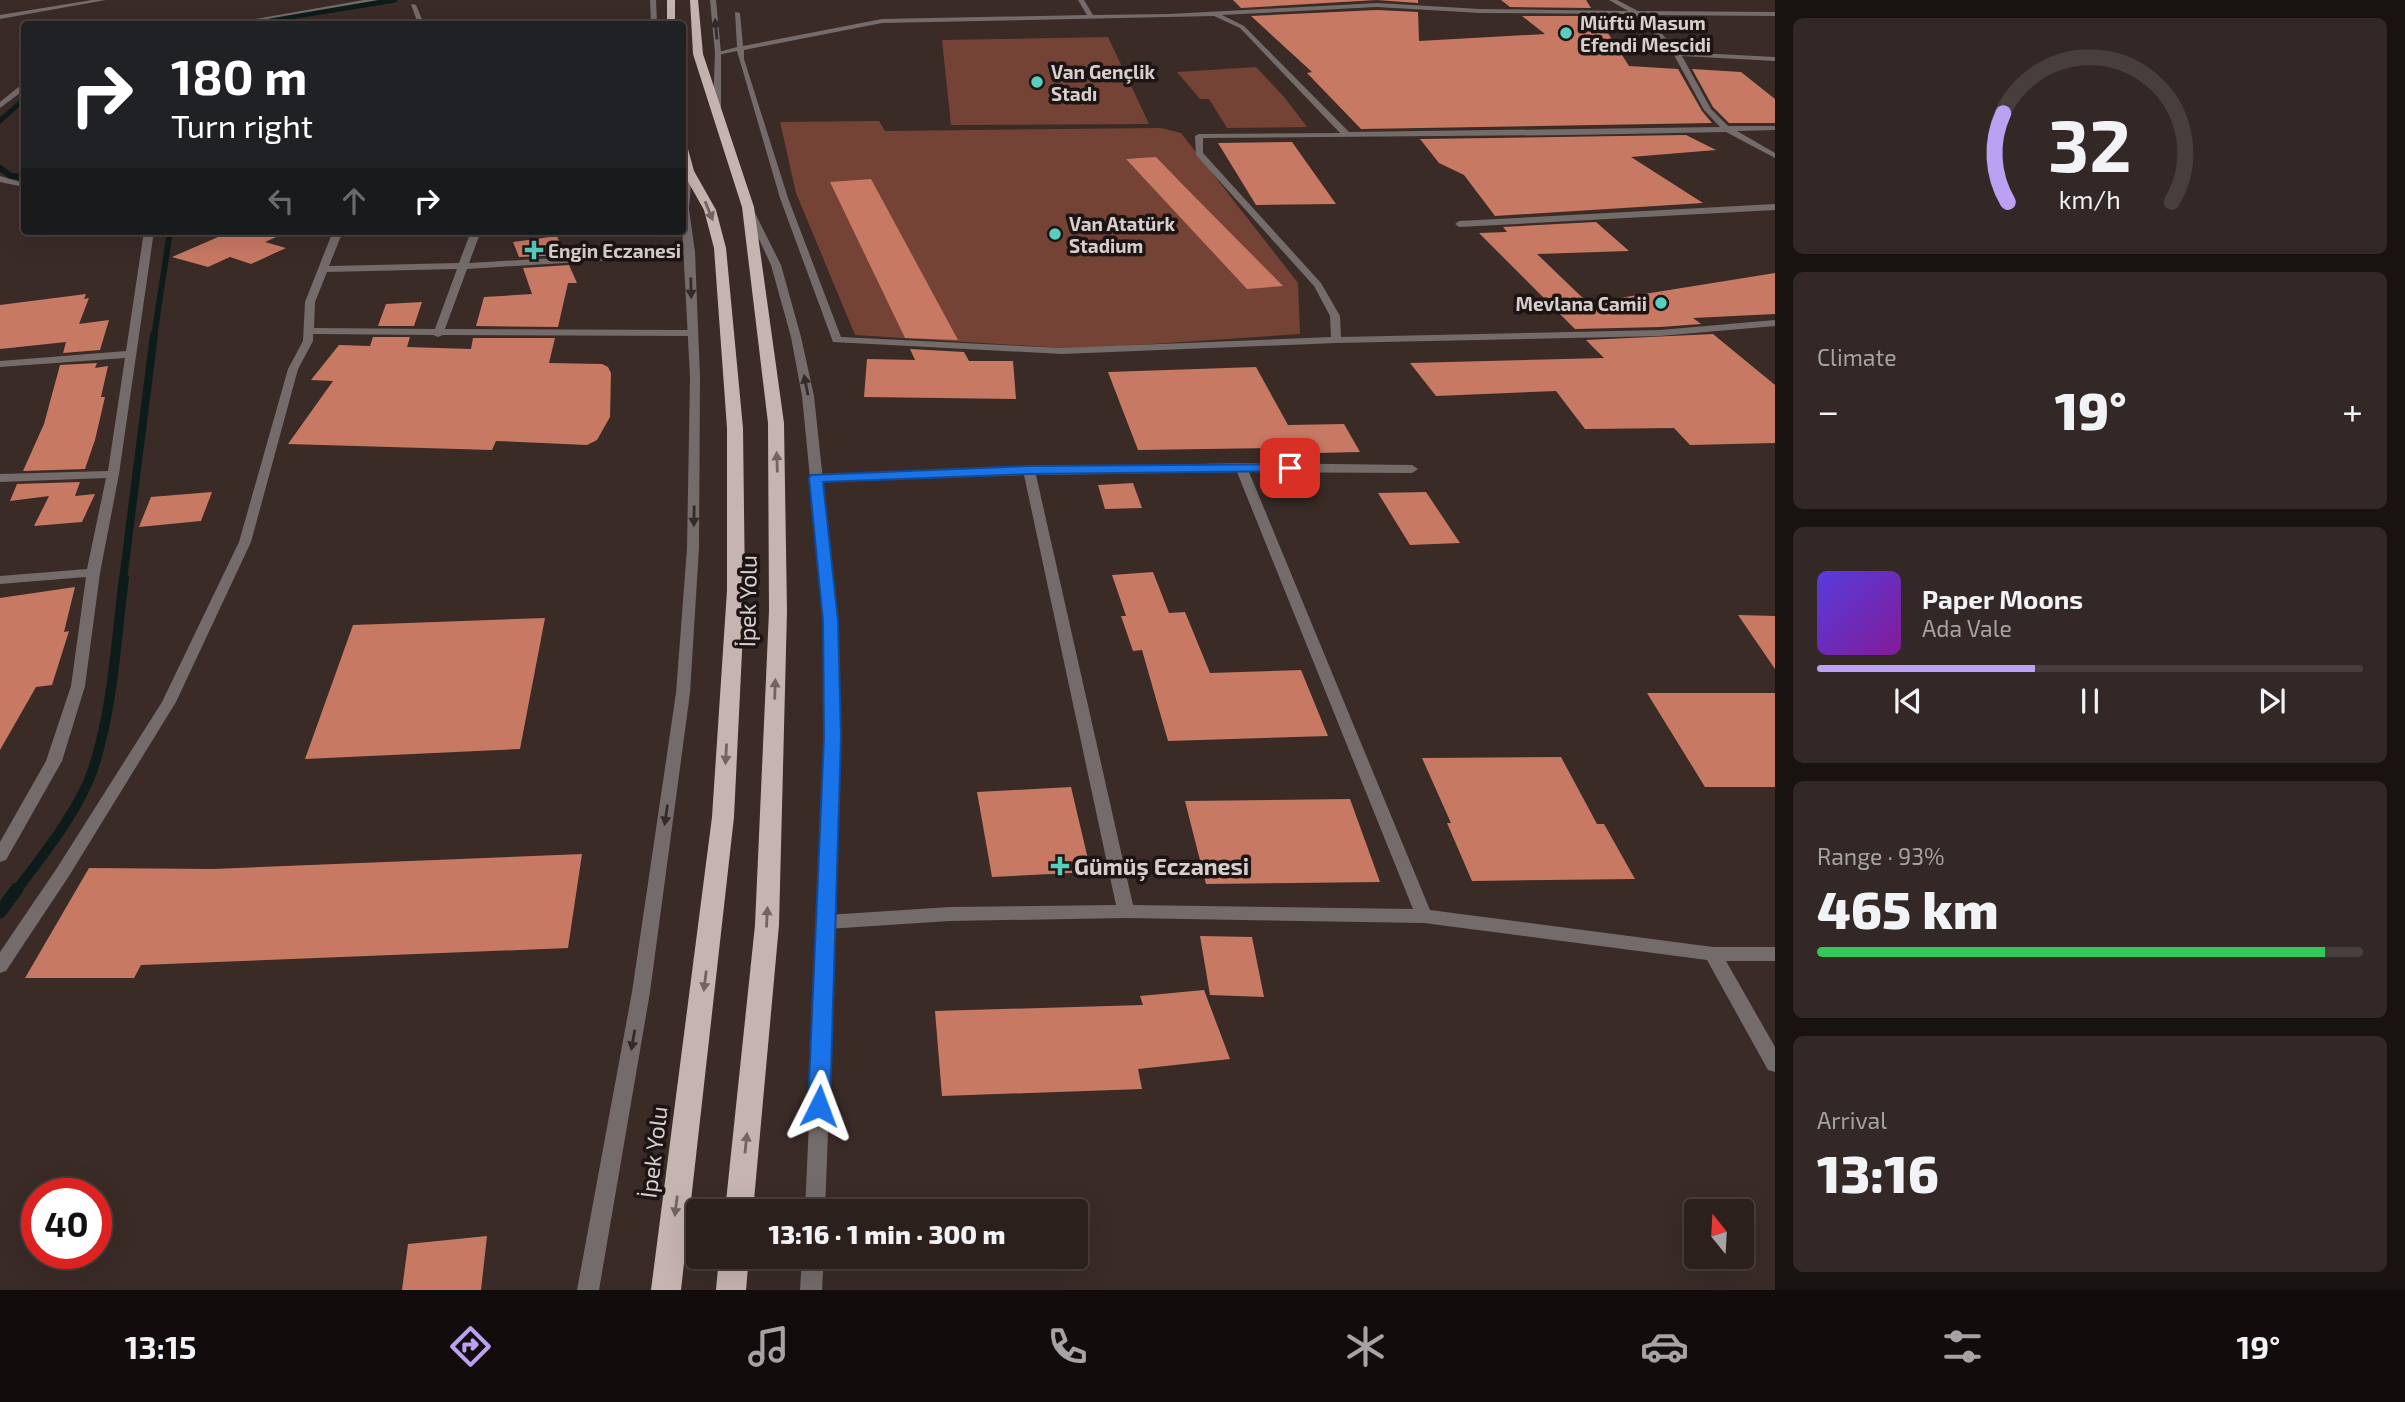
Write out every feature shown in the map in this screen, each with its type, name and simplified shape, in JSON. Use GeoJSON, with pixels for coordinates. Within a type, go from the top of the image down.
{"type":"FeatureCollection","features":[{"type":"Feature","properties":{"kind":"highway"},"geometry":{"type":"LineString","coordinates":[[671,0],[671,21]]}},
{"type":"Feature","properties":{"kind":"highway","name":"İpek Yolu"},"geometry":{"type":"LineString","coordinates":[[694,0],[698,54],[748,207],[776,423],[778,611],[767,925],[740,1199]]}},
{"type":"Feature","properties":{"kind":"highway","name":"İpek Yolu"},"geometry":{"type":"LineString","coordinates":[[666,1290],[723,817],[736,590],[735,428],[720,248],[710,210],[686,174]]}},
{"type":"Feature","properties":{"kind":"highway"},"geometry":{"type":"LineString","coordinates":[[731,1290],[733,1269]]}},
{"type":"Feature","properties":{"kind":"street"},"geometry":{"type":"LineString","coordinates":[[0,17],[103,0]]}},
{"type":"Feature","properties":{"kind":"street"},"geometry":{"type":"LineString","coordinates":[[247,21],[375,0]]}},
{"type":"Feature","properties":{"kind":"street"},"geometry":{"type":"LineString","coordinates":[[653,0],[654,21]]}},
{"type":"Feature","properties":{"kind":"street"},"geometry":{"type":"LineString","coordinates":[[713,0],[718,53],[717,107]]}},
{"type":"Feature","properties":{"kind":"street"},"geometry":{"type":"LineString","coordinates":[[1081,0],[1091,17]]}},
{"type":"Feature","properties":{"kind":"street"},"geometry":{"type":"LineString","coordinates":[[1367,0],[1377,5]]}},
{"type":"Feature","properties":{"kind":"street"},"geometry":{"type":"LineString","coordinates":[[1612,0],[1641,15],[1676,54],[1708,110],[1726,128],[1775,156]]}},
{"type":"Feature","properties":{"kind":"street"},"geometry":{"type":"LineString","coordinates":[[413,5],[420,21]]}},
{"type":"Feature","properties":{"kind":"street"},"geometry":{"type":"LineString","coordinates":[[718,53],[882,21],[1214,14],[1377,5],[1480,12],[1775,14]]}},
{"type":"Feature","properties":{"kind":"street"},"geometry":{"type":"LineString","coordinates":[[737,13],[740,49],[784,198],[837,340],[1062,351],[1336,340],[1646,333],[1775,323]]}},
{"type":"Feature","properties":{"kind":"street"},"geometry":{"type":"LineString","coordinates":[[1214,14],[1242,27],[1346,134]]}},
{"type":"Feature","properties":{"kind":"street"},"geometry":{"type":"LineString","coordinates":[[1676,54],[1775,59]]}},
{"type":"Feature","properties":{"kind":"street"},"geometry":{"type":"LineString","coordinates":[[11,89],[21,88]]}},
{"type":"Feature","properties":{"kind":"street"},"geometry":{"type":"LineString","coordinates":[[0,106],[21,90]]}},
{"type":"Feature","properties":{"kind":"street"},"geometry":{"type":"LineString","coordinates":[[1336,340],[1335,316],[1318,285],[1199,153],[1199,136],[1571,133],[1775,128]]}},
{"type":"Feature","properties":{"kind":"street"},"geometry":{"type":"LineString","coordinates":[[2,182],[21,185]]}},
{"type":"Feature","properties":{"kind":"street"},"geometry":{"type":"LineString","coordinates":[[748,207],[776,265],[796,337],[808,396],[831,621],[832,737],[815,1199]]}},
{"type":"Feature","properties":{"kind":"street"},"geometry":{"type":"LineString","coordinates":[[1460,224],[1775,208]]}},
{"type":"Feature","properties":{"kind":"street"},"geometry":{"type":"LineString","coordinates":[[589,1290],[641,992],[683,692],[693,548],[695,377],[686,218]]}},
{"type":"Feature","properties":{"kind":"street"},"geometry":{"type":"LineString","coordinates":[[0,856],[54,761],[78,687],[93,573],[113,474],[148,235]]}},
{"type":"Feature","properties":{"kind":"street"},"geometry":{"type":"LineString","coordinates":[[0,966],[63,872],[169,702],[245,542],[293,369],[308,341],[310,302],[336,235]]}},
{"type":"Feature","properties":{"kind":"street"},"geometry":{"type":"LineString","coordinates":[[438,334],[474,235]]}},
{"type":"Feature","properties":{"kind":"street"},"geometry":{"type":"LineString","coordinates":[[322,269],[463,265],[690,252]]}},
{"type":"Feature","properties":{"kind":"street"},"geometry":{"type":"LineString","coordinates":[[310,331],[438,334],[692,333]]}},
{"type":"Feature","properties":{"kind":"street"},"geometry":{"type":"LineString","coordinates":[[0,364],[131,355]]}},
{"type":"Feature","properties":{"kind":"street"},"geometry":{"type":"LineString","coordinates":[[816,478],[1029,470],[1241,467],[1412,469]]}},
{"type":"Feature","properties":{"kind":"street"},"geometry":{"type":"LineString","coordinates":[[1241,467],[1424,916]]}},
{"type":"Feature","properties":{"kind":"street"},"geometry":{"type":"LineString","coordinates":[[1029,470],[1126,911]]}},
{"type":"Feature","properties":{"kind":"street"},"geometry":{"type":"LineString","coordinates":[[0,478],[113,474]]}},
{"type":"Feature","properties":{"kind":"street"},"geometry":{"type":"LineString","coordinates":[[0,580],[93,573]]}},
{"type":"Feature","properties":{"kind":"street"},"geometry":{"type":"LineString","coordinates":[[827,922],[950,914],[1126,911],[1424,916],[1713,954],[1775,954]]}},
{"type":"Feature","properties":{"kind":"street"},"geometry":{"type":"LineString","coordinates":[[1713,954],[1775,1064]]}},
{"type":"Feature","properties":{"kind":"street"},"geometry":{"type":"LineString","coordinates":[[811,1290],[812,1269]]}},
{"type":"Feature","properties":{"kind":"shaded area","name":"Van Gençlik Stadı"},"geometry":{"type":"Polygon","coordinates":[[[1108,37],[1149,124],[951,125],[942,40],[1108,37]]]}},
{"type":"Feature","properties":{"kind":"shaded area"},"geometry":{"type":"Polygon","coordinates":[[[1256,67],[1307,127],[1227,128],[1209,99],[1200,99],[1177,72],[1256,67]]]}},
{"type":"Feature","properties":{"kind":"shaded area"},"geometry":{"type":"Polygon","coordinates":[[[879,121],[885,131],[1161,128],[1181,133],[1298,283],[1300,334],[1078,349],[855,335],[796,193],[780,122],[879,121]]]}},
{"type":"Feature","properties":{"kind":"building"},"geometry":{"type":"Polygon","coordinates":[[[1233,0],[1377,0],[1241,8],[1233,0]]]}},
{"type":"Feature","properties":{"kind":"building"},"geometry":{"type":"Polygon","coordinates":[[[1377,0],[1418,0],[1418,3],[1377,0]]]}},
{"type":"Feature","properties":{"kind":"building"},"geometry":{"type":"Polygon","coordinates":[[[1501,0],[1586,0],[1591,8],[1510,7],[1501,0]]]}},
{"type":"Feature","properties":{"kind":"building"},"geometry":{"type":"Polygon","coordinates":[[[1377,10],[1418,12],[1419,41],[1545,34],[1522,16],[1597,16],[1629,66],[1678,69],[1712,123],[1361,129],[1307,73],[1312,72],[1251,16],[1377,10]]]}},
{"type":"Feature","properties":{"kind":"building"},"geometry":{"type":"Polygon","coordinates":[[[1692,69],[1741,72],[1775,99],[1775,123],[1729,123],[1713,107],[1692,69]]]}},
{"type":"Feature","properties":{"kind":"building"},"geometry":{"type":"Polygon","coordinates":[[[1686,135],[1716,150],[1631,157],[1703,203],[1495,216],[1464,175],[1439,163],[1420,139],[1686,135]]]}},
{"type":"Feature","properties":{"kind":"building"},"geometry":{"type":"Polygon","coordinates":[[[1292,142],[1336,204],[1256,205],[1218,143],[1292,142]]]}},
{"type":"Feature","properties":{"kind":"building"},"geometry":{"type":"Polygon","coordinates":[[[1156,157],[1283,286],[1247,289],[1126,159],[1156,157]]]}},
{"type":"Feature","properties":{"kind":"building"},"geometry":{"type":"Polygon","coordinates":[[[871,179],[958,340],[905,338],[830,182],[871,179]]]}},
{"type":"Feature","properties":{"kind":"building"},"geometry":{"type":"Polygon","coordinates":[[[1596,222],[1629,251],[1537,254],[1588,303],[1775,273],[1775,314],[1693,318],[1701,324],[1575,329],[1479,233],[1507,232],[1503,227],[1596,222]]]}},
{"type":"Feature","properties":{"kind":"building"},"geometry":{"type":"Polygon","coordinates":[[[223,235],[281,235],[265,242],[286,248],[251,264],[230,257],[208,267],[172,257],[223,235]]]}},
{"type":"Feature","properties":{"kind":"building"},"geometry":{"type":"Polygon","coordinates":[[[557,236],[565,255],[519,257],[513,242],[557,236]]]}},
{"type":"Feature","properties":{"kind":"building"},"geometry":{"type":"Polygon","coordinates":[[[569,265],[577,283],[568,283],[558,327],[476,326],[484,297],[532,294],[523,268],[569,265]]]}},
{"type":"Feature","properties":{"kind":"building"},"geometry":{"type":"Polygon","coordinates":[[[86,294],[84,299],[89,298],[79,324],[109,320],[100,350],[63,353],[66,342],[0,349],[0,305],[86,294]]]}},
{"type":"Feature","properties":{"kind":"building"},"geometry":{"type":"Polygon","coordinates":[[[422,302],[414,326],[378,326],[386,304],[422,302]]]}},
{"type":"Feature","properties":{"kind":"building"},"geometry":{"type":"Polygon","coordinates":[[[1713,334],[1775,385],[1775,443],[1690,445],[1674,428],[1585,429],[1556,391],[1436,396],[1410,363],[1604,358],[1586,340],[1713,334]]]}},
{"type":"Feature","properties":{"kind":"building"},"geometry":{"type":"Polygon","coordinates":[[[373,337],[410,337],[407,347],[471,349],[473,338],[555,338],[549,363],[602,364],[608,367],[611,373],[610,417],[597,440],[587,445],[496,441],[492,450],[288,444],[333,381],[311,380],[339,345],[370,346],[373,337]]]}},
{"type":"Feature","properties":{"kind":"building"},"geometry":{"type":"Polygon","coordinates":[[[910,349],[964,352],[969,361],[1013,361],[1016,399],[864,397],[867,359],[915,360],[910,349]]]}},
{"type":"Feature","properties":{"kind":"building"},"geometry":{"type":"Polygon","coordinates":[[[97,363],[95,368],[108,366],[101,397],[105,397],[85,469],[23,471],[44,424],[60,365],[97,363]]]}},
{"type":"Feature","properties":{"kind":"building"},"geometry":{"type":"Polygon","coordinates":[[[1256,367],[1288,425],[1344,424],[1360,452],[1275,454],[1272,448],[1138,450],[1108,372],[1256,367]]]}},
{"type":"Feature","properties":{"kind":"building"},"geometry":{"type":"Polygon","coordinates":[[[80,482],[75,496],[95,494],[82,522],[34,526],[49,496],[10,501],[17,484],[80,482]]]}},
{"type":"Feature","properties":{"kind":"building"},"geometry":{"type":"Polygon","coordinates":[[[1133,483],[1142,508],[1105,509],[1098,485],[1133,483]]]}},
{"type":"Feature","properties":{"kind":"building"},"geometry":{"type":"Polygon","coordinates":[[[212,492],[201,521],[139,527],[151,497],[212,492]]]}},
{"type":"Feature","properties":{"kind":"building"},"geometry":{"type":"Polygon","coordinates":[[[1426,492],[1460,543],[1410,545],[1378,493],[1426,492]]]}},
{"type":"Feature","properties":{"kind":"building"},"geometry":{"type":"Polygon","coordinates":[[[1153,572],[1169,613],[1185,612],[1210,673],[1301,670],[1328,736],[1168,741],[1142,650],[1133,651],[1121,616],[1126,616],[1112,575],[1153,572]]]}},
{"type":"Feature","properties":{"kind":"building"},"geometry":{"type":"Polygon","coordinates":[[[75,587],[64,632],[69,631],[52,685],[36,687],[0,750],[0,598],[75,587]]]}},
{"type":"Feature","properties":{"kind":"building"},"geometry":{"type":"Polygon","coordinates":[[[1738,615],[1775,616],[1775,669],[1738,615]]]}},
{"type":"Feature","properties":{"kind":"building"},"geometry":{"type":"Polygon","coordinates":[[[545,618],[520,749],[305,759],[353,625],[545,618]]]}},
{"type":"Feature","properties":{"kind":"building"},"geometry":{"type":"Polygon","coordinates":[[[1647,693],[1775,693],[1775,787],[1705,787],[1647,693]]]}},
{"type":"Feature","properties":{"kind":"building"},"geometry":{"type":"Polygon","coordinates":[[[1561,757],[1597,824],[1604,824],[1635,879],[1472,881],[1447,823],[1451,823],[1422,758],[1561,757]]]}},
{"type":"Feature","properties":{"kind":"building"},"geometry":{"type":"Polygon","coordinates":[[[1071,787],[1091,872],[992,877],[977,792],[1071,787]]]}},
{"type":"Feature","properties":{"kind":"building"},"geometry":{"type":"Polygon","coordinates":[[[1350,799],[1380,882],[1206,884],[1185,801],[1350,799]]]}},
{"type":"Feature","properties":{"kind":"building"},"geometry":{"type":"Polygon","coordinates":[[[582,854],[568,948],[141,965],[134,978],[25,978],[89,868],[213,869],[582,854]]]}},
{"type":"Feature","properties":{"kind":"building"},"geometry":{"type":"Polygon","coordinates":[[[1200,936],[1252,937],[1264,997],[1210,995],[1200,936]]]}},
{"type":"Feature","properties":{"kind":"building"},"geometry":{"type":"Polygon","coordinates":[[[1204,990],[1230,1059],[1138,1069],[1142,1089],[942,1096],[935,1011],[1143,1005],[1140,996],[1204,990]]]}},
{"type":"Feature","properties":{"kind":"building"},"geometry":{"type":"Polygon","coordinates":[[[487,1236],[481,1290],[402,1290],[408,1244],[487,1236]]]}},
{"type":"Feature","properties":{"kind":"waterway"},"geometry":{"type":"LineString","coordinates":[[266,21],[395,0]]}},
{"type":"Feature","properties":{"kind":"waterway"},"geometry":{"type":"LineString","coordinates":[[0,121],[21,102]]}},
{"type":"Feature","properties":{"kind":"waterway"},"geometry":{"type":"LineString","coordinates":[[0,168],[11,176],[21,177]]}},
{"type":"Feature","properties":{"kind":"waterway"},"geometry":{"type":"LineString","coordinates":[[154,337],[169,235]]}},
{"type":"Feature","properties":{"kind":"waterway"},"geometry":{"type":"LineString","coordinates":[[123,580],[154,335]]}},
{"type":"Feature","properties":{"kind":"waterway"},"geometry":{"type":"LineString","coordinates":[[16,891],[69,817],[93,769],[109,699],[124,578]]}},
{"type":"Feature","properties":{"kind":"waterway"},"geometry":{"type":"LineString","coordinates":[[0,912],[17,889]]}},
{"type":"Feature","properties":{"kind":"place","name":"Müftü Masum Efendi Mescidi"},"geometry":{"type":"Point","coordinates":[1566,33]}},
{"type":"Feature","properties":{"kind":"place","name":"Van Gençlik Stadı"},"geometry":{"type":"Point","coordinates":[1037,82]}},
{"type":"Feature","properties":{"kind":"place","name":"Van Atatürk Stadium"},"geometry":{"type":"Point","coordinates":[1055,234]}},
{"type":"Feature","properties":{"kind":"place","name":"Engin Eczanesi"},"geometry":{"type":"Point","coordinates":[534,250]}},
{"type":"Feature","properties":{"kind":"place","name":"Mevlana Camii"},"geometry":{"type":"Point","coordinates":[1661,303]}},
{"type":"Feature","properties":{"kind":"place","name":"Gümüş Eczanesi"},"geometry":{"type":"Point","coordinates":[1060,866]}},
{"type":"Feature","properties":{"kind":"route"},"geometry":{"type":"LineString","coordinates":[[819,1106],[832,737],[831,621],[816,478],[1029,470],[1290,468]]}}]}
